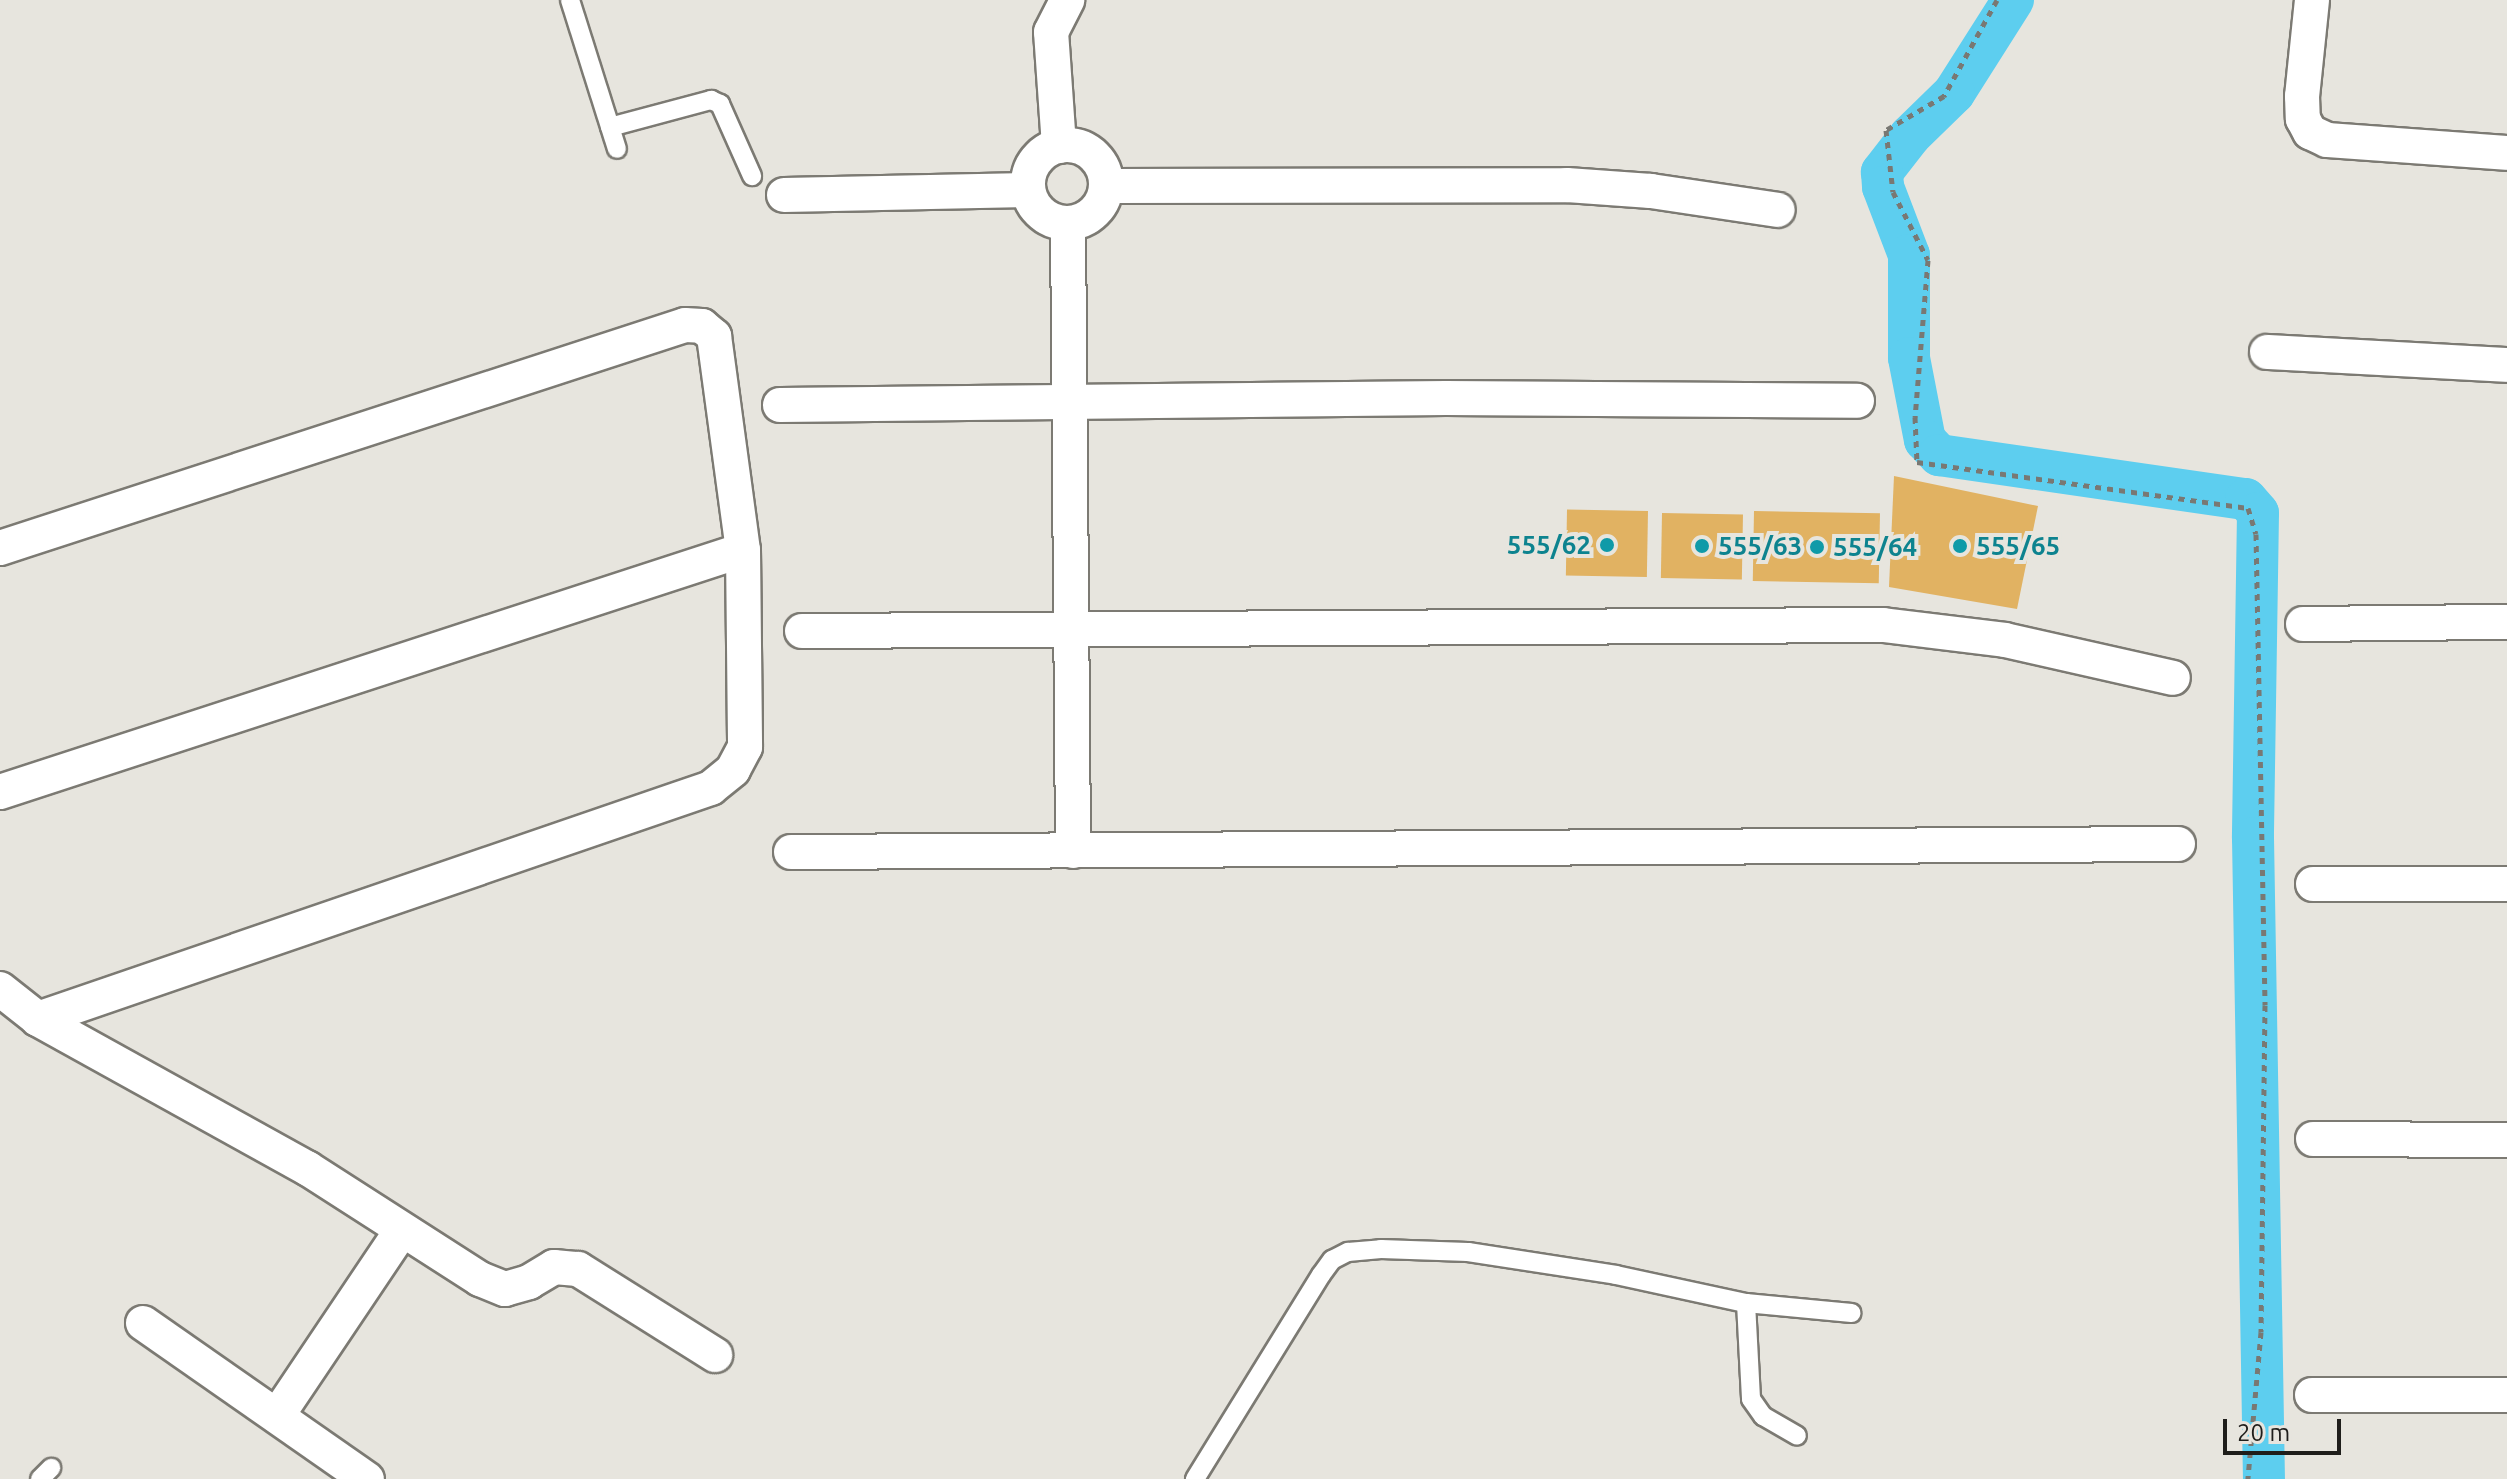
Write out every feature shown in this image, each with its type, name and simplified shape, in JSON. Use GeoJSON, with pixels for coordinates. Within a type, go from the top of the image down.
{"type":"FeatureCollection","features":[{"type":"Feature","properties":{"kind":"street"},"geometry":{"type":"LineString","coordinates":[[1059,146],[1051,32],[1067,0]]}},
{"type":"Feature","properties":{"kind":"street"},"geometry":{"type":"LineString","coordinates":[[2312,0],[2302,96],[2303,119],[2310,132],[2327,140],[2507,153]]}},
{"type":"Feature","properties":{"kind":"street"},"geometry":{"type":"LineString","coordinates":[[1059,146],[1076,146],[1092,154],[1103,168],[1106,186],[1101,204],[1087,218],[1068,223],[1041,215],[1028,190],[1030,171],[1035,162],[1041,154],[1059,146]]}},
{"type":"Feature","properties":{"kind":"street"},"geometry":{"type":"LineString","coordinates":[[1106,186],[1567,185],[1651,191],[1778,210]]}},
{"type":"Feature","properties":{"kind":"street"},"geometry":{"type":"LineString","coordinates":[[784,195],[1028,190]]}},
{"type":"Feature","properties":{"kind":"street"},"geometry":{"type":"LineString","coordinates":[[1068,223],[1073,851]]}},
{"type":"Feature","properties":{"kind":"street"},"geometry":{"type":"LineString","coordinates":[[0,548],[685,325],[702,326],[714,336],[743,550],[745,747],[733,770],[711,788],[38,1019]]}},
{"type":"Feature","properties":{"kind":"street"},"geometry":{"type":"LineString","coordinates":[[2267,352],[2507,365]]}},
{"type":"Feature","properties":{"kind":"street"},"geometry":{"type":"LineString","coordinates":[[780,405],[1446,398],[1857,401]]}},
{"type":"Feature","properties":{"kind":"street"},"geometry":{"type":"LineString","coordinates":[[0,792],[743,550]]}},
{"type":"Feature","properties":{"kind":"street"},"geometry":{"type":"LineString","coordinates":[[2303,624],[2507,622]]}},
{"type":"Feature","properties":{"kind":"street"},"geometry":{"type":"LineString","coordinates":[[802,631],[1883,625],[2005,640],[2173,678]]}},
{"type":"Feature","properties":{"kind":"street"},"geometry":{"type":"LineString","coordinates":[[791,852],[2178,844]]}},
{"type":"Feature","properties":{"kind":"street"},"geometry":{"type":"LineString","coordinates":[[2313,884],[2507,884]]}},
{"type":"Feature","properties":{"kind":"street"},"geometry":{"type":"LineString","coordinates":[[0,989],[38,1019],[307,1168],[480,1279],[505,1289],[529,1282],[554,1267],[578,1269],[715,1355]]}},
{"type":"Feature","properties":{"kind":"street"},"geometry":{"type":"LineString","coordinates":[[2313,1139],[2507,1140]]}},
{"type":"Feature","properties":{"kind":"street"},"geometry":{"type":"LineString","coordinates":[[277,1416],[402,1230]]}},
{"type":"Feature","properties":{"kind":"street"},"geometry":{"type":"LineString","coordinates":[[143,1323],[367,1479]]}},
{"type":"Feature","properties":{"kind":"street"},"geometry":{"type":"LineString","coordinates":[[2312,1395],[2507,1395]]}},
{"type":"Feature","properties":{"kind":"lane"},"geometry":{"type":"LineString","coordinates":[[570,0],[617,149]]}},
{"type":"Feature","properties":{"kind":"lane"},"geometry":{"type":"LineString","coordinates":[[610,127],[711,100],[720,104],[752,176]]}},
{"type":"Feature","properties":{"kind":"lane"},"geometry":{"type":"LineString","coordinates":[[1195,1479],[1321,1275],[1332,1260],[1348,1252],[1381,1249],[1468,1252],[1616,1275],[1746,1303],[1852,1313]]}},
{"type":"Feature","properties":{"kind":"lane"},"geometry":{"type":"LineString","coordinates":[[1746,1303],[1751,1399],[1763,1416],[1797,1436]]}},
{"type":"Feature","properties":{"kind":"building","name":"555/65"},"geometry":{"type":"Polygon","coordinates":[[[1894,476],[2038,506],[2017,609],[1889,587],[1894,476]]]}},
{"type":"Feature","properties":{"kind":"building","name":"555/62"},"geometry":{"type":"Polygon","coordinates":[[[1567,510],[1648,511],[1647,577],[1566,576],[1567,510]]]}},
{"type":"Feature","properties":{"kind":"building","name":"555/64"},"geometry":{"type":"Polygon","coordinates":[[[1754,511],[1880,513],[1879,583],[1753,581],[1754,511]]]}},
{"type":"Feature","properties":{"kind":"building","name":"555/63"},"geometry":{"type":"Polygon","coordinates":[[[1662,513],[1743,514],[1742,579],[1661,578],[1662,513]]]}},
{"type":"Feature","properties":{"kind":"waterway"},"geometry":{"type":"LineString","coordinates":[[2013,0],[1954,93],[1910,136],[1882,172],[1883,187],[1909,255],[1909,358],[1925,440],[1939,455],[2246,499],[2258,513],[2253,838],[2264,1479]]}},
{"type":"Feature","properties":{"kind":"place","name":"555/62"},"geometry":{"type":"Point","coordinates":[1607,545]}},
{"type":"Feature","properties":{"kind":"place","name":"555/63"},"geometry":{"type":"Point","coordinates":[1702,546]}},
{"type":"Feature","properties":{"kind":"place","name":"555/65"},"geometry":{"type":"Point","coordinates":[1960,546]}},
{"type":"Feature","properties":{"kind":"place","name":"555/64"},"geometry":{"type":"Point","coordinates":[1817,547]}}]}
